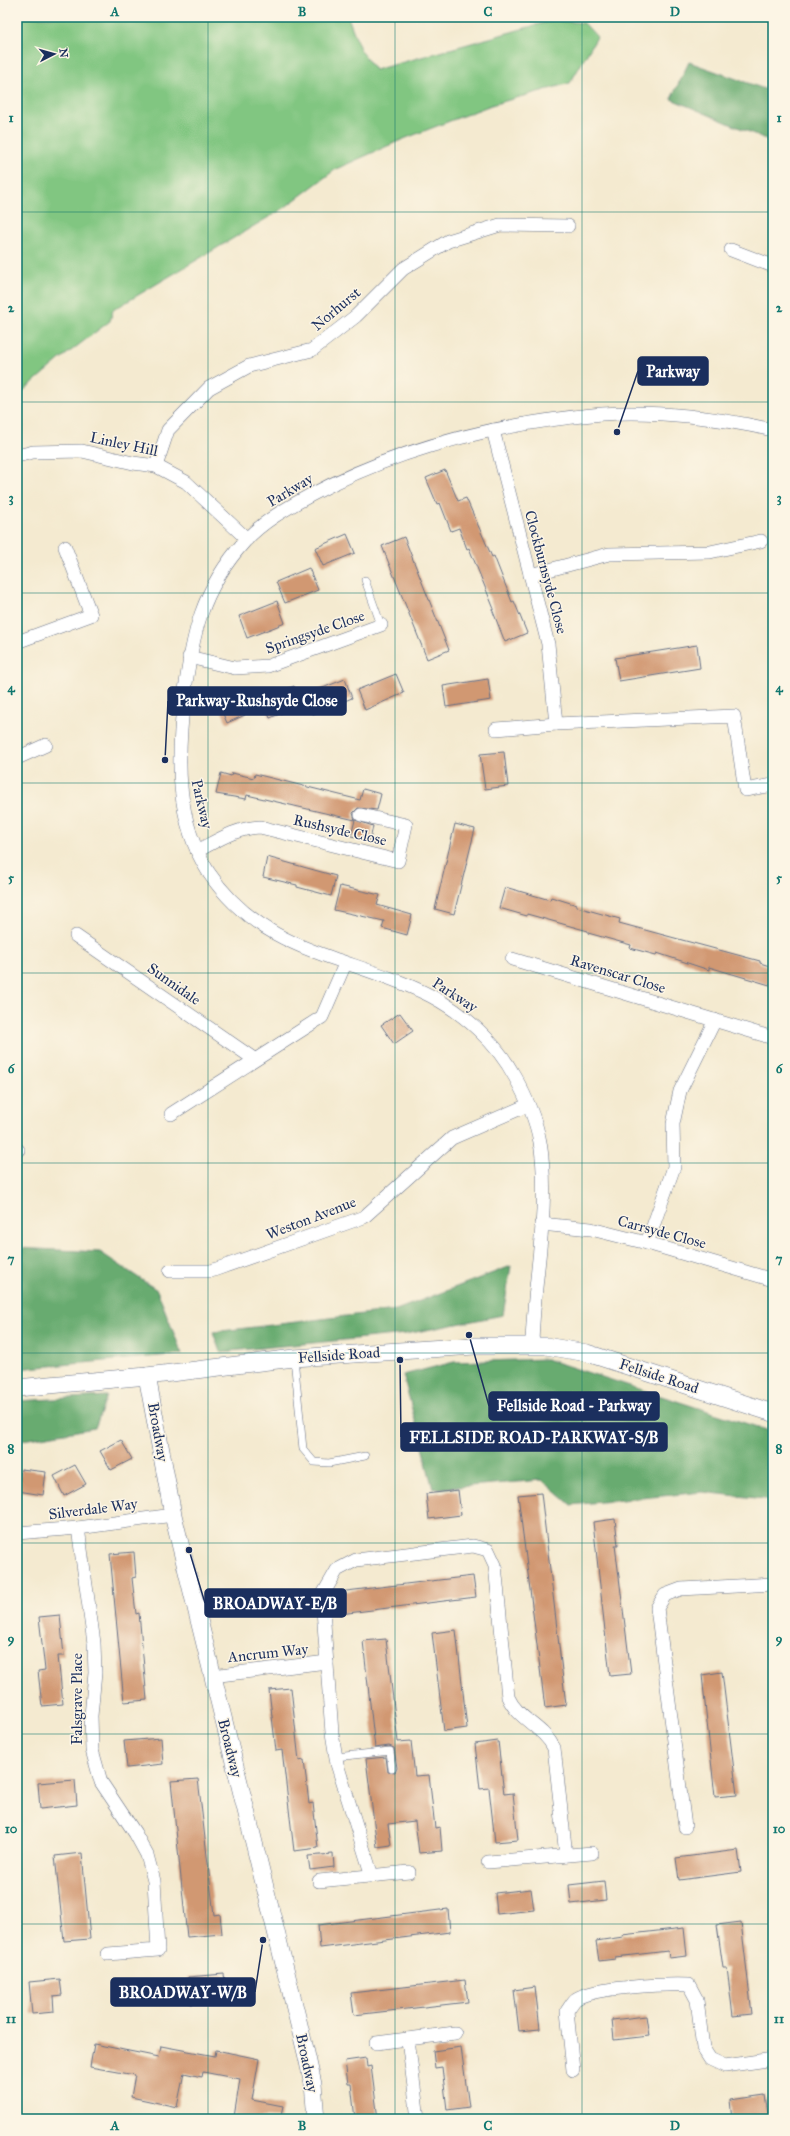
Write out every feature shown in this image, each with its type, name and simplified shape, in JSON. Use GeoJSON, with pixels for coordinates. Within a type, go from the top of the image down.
{"type":"FeatureCollection","features":[{"type":"Feature","properties":{"kind":"street","name":"Norhurst"},"geometry":{"type":"LineString","coordinates":[[156,466],[168,430],[209,388],[249,366],[312,350],[356,316],[403,269],[448,242],[500,225],[568,226]]}},
{"type":"Feature","properties":{"kind":"street"},"geometry":{"type":"LineString","coordinates":[[731,250],[773,266]]}},
{"type":"Feature","properties":{"kind":"street","name":"Parkway"},"geometry":{"type":"LineString","coordinates":[[532,1346],[541,1224],[542,1183],[540,1148],[534,1122],[528,1105],[506,1063],[478,1030],[433,997],[396,981],[345,964],[295,944],[268,930],[245,913],[222,889],[210,873],[197,851],[182,805],[180,783],[179,754],[189,657],[194,630],[204,605],[220,574],[247,539],[277,514],[333,483],[405,455],[493,430],[604,414],[633,414],[729,420],[773,430]]}},
{"type":"Feature","properties":{"kind":"street","name":"Clockburnsyde Close"},"geometry":{"type":"LineString","coordinates":[[493,430],[548,644],[556,724]]}},
{"type":"Feature","properties":{"kind":"street","name":"Linley Hill"},"geometry":{"type":"LineString","coordinates":[[17,456],[34,452],[82,451],[133,463],[156,466],[186,482],[247,539]]}},
{"type":"Feature","properties":{"kind":"street"},"geometry":{"type":"LineString","coordinates":[[530,574],[608,554],[710,552],[761,541]]}},
{"type":"Feature","properties":{"kind":"street"},"geometry":{"type":"LineString","coordinates":[[17,642],[91,615],[65,547]]}},
{"type":"Feature","properties":{"kind":"street","name":"Springsyde Close"},"geometry":{"type":"LineString","coordinates":[[189,657],[235,668],[268,666],[381,625]]}},
{"type":"Feature","properties":{"kind":"street"},"geometry":{"type":"LineString","coordinates":[[496,729],[556,724],[734,716],[745,790],[773,785]]}},
{"type":"Feature","properties":{"kind":"street"},"geometry":{"type":"LineString","coordinates":[[18,753],[46,745]]}},
{"type":"Feature","properties":{"kind":"street","name":"Rushsyde Close"},"geometry":{"type":"LineString","coordinates":[[197,851],[234,832],[245,828],[260,827],[398,861],[406,825],[361,815]]}},
{"type":"Feature","properties":{"kind":"street","name":"Sunnidale"},"geometry":{"type":"LineString","coordinates":[[76,936],[254,1059]]}},
{"type":"Feature","properties":{"kind":"street","name":"Ravenscar Close"},"geometry":{"type":"LineString","coordinates":[[512,959],[773,1038]]}},
{"type":"Feature","properties":{"kind":"street"},"geometry":{"type":"LineString","coordinates":[[171,1114],[254,1059],[322,1017],[345,964]]}},
{"type":"Feature","properties":{"kind":"street"},"geometry":{"type":"LineString","coordinates":[[647,1243],[674,1167],[673,1124],[680,1091],[716,1020]]}},
{"type":"Feature","properties":{"kind":"street","name":"Weston Avenue"},"geometry":{"type":"LineString","coordinates":[[170,1270],[211,1271],[364,1217],[452,1138],[528,1105]]}},
{"type":"Feature","properties":{"kind":"street","name":"Carrsyde Close"},"geometry":{"type":"LineString","coordinates":[[541,1224],[591,1229],[647,1243],[773,1280]]}},
{"type":"Feature","properties":{"kind":"street","name":"Fellside Road"},"geometry":{"type":"LineString","coordinates":[[17,1388],[147,1376],[294,1358],[474,1346],[532,1346],[567,1348],[587,1353],[773,1413]]}},
{"type":"Feature","properties":{"kind":"street","name":"Broadway"},"geometry":{"type":"LineString","coordinates":[[147,1376],[173,1515],[306,2053],[313,2084],[316,2119]]}},
{"type":"Feature","properties":{"kind":"street","name":"Silverdale Way"},"geometry":{"type":"LineString","coordinates":[[17,1533],[78,1528],[173,1515]]}},
{"type":"Feature","properties":{"kind":"street","name":"Falsgrave Place"},"geometry":{"type":"LineString","coordinates":[[78,1528],[94,1643],[95,1673],[91,1716],[92,1750],[101,1782],[135,1833],[147,1855],[154,1881],[158,1950],[108,1954]]}},
{"type":"Feature","properties":{"kind":"street"},"geometry":{"type":"LineString","coordinates":[[372,1876],[336,1757],[332,1733],[322,1596],[337,1570],[356,1560],[472,1546],[488,1550],[495,1565],[508,1698],[518,1714],[541,1730],[549,1739],[554,1748],[566,1855]]}},
{"type":"Feature","properties":{"kind":"street"},"geometry":{"type":"LineString","coordinates":[[685,1827],[658,1608],[665,1595],[681,1588],[773,1584]]}},
{"type":"Feature","properties":{"kind":"street","name":"Ancrum Way"},"geometry":{"type":"LineString","coordinates":[[212,1676],[327,1662]]}},
{"type":"Feature","properties":{"kind":"street"},"geometry":{"type":"LineString","coordinates":[[488,1862],[592,1853]]}},
{"type":"Feature","properties":{"kind":"street"},"geometry":{"type":"LineString","coordinates":[[319,1881],[409,1872]]}},
{"type":"Feature","properties":{"kind":"street"},"geometry":{"type":"LineString","coordinates":[[573,2070],[567,2011],[576,1999],[593,1992],[674,1984],[689,1985],[698,2000],[702,2048],[710,2059],[725,2066],[773,2059]]}},
{"type":"Feature","properties":{"kind":"street"},"geometry":{"type":"LineString","coordinates":[[376,2043],[454,2033]]}},
{"type":"Feature","properties":{"kind":"street"},"geometry":{"type":"LineString","coordinates":[[408,2039],[418,2119]]}},
{"type":"Feature","properties":{"kind":"lane"},"geometry":{"type":"LineString","coordinates":[[365,580],[381,625]]}},
{"type":"Feature","properties":{"kind":"lane"},"geometry":{"type":"LineString","coordinates":[[294,1358],[303,1449],[314,1462],[329,1463],[365,1456]]}},
{"type":"Feature","properties":{"kind":"lane"},"geometry":{"type":"LineString","coordinates":[[336,1757],[390,1751],[392,1769]]}},
{"type":"Feature","properties":{"kind":"green space"},"geometry":{"type":"Polygon","coordinates":[[[17,17],[348,17],[360,49],[375,70],[554,20],[584,23],[597,37],[570,83],[491,105],[401,140],[336,169],[284,208],[113,310],[110,321],[59,360],[17,396],[17,17]]]}},
{"type":"Feature","properties":{"kind":"green space"},"geometry":{"type":"Polygon","coordinates":[[[689,62],[773,92],[773,142],[671,99],[689,62]]]}},
{"type":"Feature","properties":{"kind":"green space"},"geometry":{"type":"Polygon","coordinates":[[[17,1248],[100,1252],[157,1290],[182,1354],[17,1369],[17,1248]]]}},
{"type":"Feature","properties":{"kind":"green space"},"geometry":{"type":"Polygon","coordinates":[[[511,1266],[503,1315],[406,1334],[220,1352],[213,1332],[396,1310],[511,1266]]]}},
{"type":"Feature","properties":{"kind":"green space"},"geometry":{"type":"Polygon","coordinates":[[[546,1359],[773,1432],[773,1500],[702,1492],[571,1505],[542,1480],[433,1489],[403,1375],[454,1362],[546,1359]]]}},
{"type":"Feature","properties":{"kind":"green space"},"geometry":{"type":"Polygon","coordinates":[[[107,1396],[95,1428],[17,1441],[17,1401],[107,1396]]]}},
{"type":"Feature","properties":{"kind":"building"},"geometry":{"type":"Polygon","coordinates":[[[445,470],[458,501],[466,498],[492,557],[494,556],[512,602],[514,601],[527,633],[505,642],[492,609],[494,609],[469,548],[467,549],[459,528],[451,531],[440,503],[437,504],[426,478],[445,470]]]}},
{"type":"Feature","properties":{"kind":"building"},"geometry":{"type":"Polygon","coordinates":[[[347,534],[355,553],[323,566],[315,548],[347,534]]]}},
{"type":"Feature","properties":{"kind":"building"},"geometry":{"type":"Polygon","coordinates":[[[404,537],[449,650],[427,659],[382,546],[404,537]]]}},
{"type":"Feature","properties":{"kind":"building"},"geometry":{"type":"Polygon","coordinates":[[[309,568],[318,590],[285,603],[276,582],[309,568]]]}},
{"type":"Feature","properties":{"kind":"building"},"geometry":{"type":"Polygon","coordinates":[[[277,601],[285,623],[247,638],[239,616],[277,601]]]}},
{"type":"Feature","properties":{"kind":"building"},"geometry":{"type":"Polygon","coordinates":[[[697,645],[700,668],[619,681],[615,658],[697,645]]]}},
{"type":"Feature","properties":{"kind":"building"},"geometry":{"type":"Polygon","coordinates":[[[396,674],[404,693],[365,710],[357,690],[396,674]]]}},
{"type":"Feature","properties":{"kind":"building"},"geometry":{"type":"Polygon","coordinates":[[[345,679],[352,698],[313,714],[305,695],[345,679]]]}},
{"type":"Feature","properties":{"kind":"building"},"geometry":{"type":"Polygon","coordinates":[[[488,679],[491,700],[446,707],[443,686],[488,679]]]}},
{"type":"Feature","properties":{"kind":"building"},"geometry":{"type":"Polygon","coordinates":[[[294,686],[301,705],[270,718],[262,699],[294,686]]]}},
{"type":"Feature","properties":{"kind":"building"},"geometry":{"type":"Polygon","coordinates":[[[235,692],[245,715],[227,723],[217,700],[235,692]]]}},
{"type":"Feature","properties":{"kind":"building"},"geometry":{"type":"Polygon","coordinates":[[[504,752],[508,786],[485,789],[480,754],[504,752]]]}},
{"type":"Feature","properties":{"kind":"building"},"geometry":{"type":"Polygon","coordinates":[[[221,773],[231,776],[232,773],[254,778],[255,774],[360,800],[363,789],[381,794],[377,810],[358,808],[353,813],[355,820],[247,795],[246,799],[216,794],[221,773]]]}},
{"type":"Feature","properties":{"kind":"building"},"geometry":{"type":"Polygon","coordinates":[[[355,820],[373,826],[370,840],[351,836],[355,820]]]}},
{"type":"Feature","properties":{"kind":"building"},"geometry":{"type":"Polygon","coordinates":[[[455,824],[475,829],[454,914],[435,909],[455,824]]]}},
{"type":"Feature","properties":{"kind":"building"},"geometry":{"type":"Polygon","coordinates":[[[267,857],[336,876],[331,896],[297,887],[297,885],[263,877],[267,857]]]}},
{"type":"Feature","properties":{"kind":"building"},"geometry":{"type":"Polygon","coordinates":[[[340,886],[380,895],[377,905],[412,915],[407,935],[382,928],[384,921],[334,910],[340,886]]]}},
{"type":"Feature","properties":{"kind":"building"},"geometry":{"type":"Polygon","coordinates":[[[505,887],[550,900],[551,897],[577,905],[577,907],[620,919],[619,923],[760,961],[760,963],[773,967],[773,986],[709,967],[709,970],[657,953],[656,955],[630,948],[631,945],[588,933],[588,931],[499,908],[505,887]]]}},
{"type":"Feature","properties":{"kind":"building"},"geometry":{"type":"Polygon","coordinates":[[[400,1013],[413,1031],[394,1044],[381,1025],[400,1013]]]}},
{"type":"Feature","properties":{"kind":"building"},"geometry":{"type":"Polygon","coordinates":[[[121,1440],[132,1459],[111,1470],[100,1451],[121,1440]]]}},
{"type":"Feature","properties":{"kind":"building"},"geometry":{"type":"Polygon","coordinates":[[[75,1465],[86,1484],[64,1496],[54,1476],[75,1465]]]}},
{"type":"Feature","properties":{"kind":"building"},"geometry":{"type":"Polygon","coordinates":[[[21,1469],[46,1472],[43,1495],[18,1491],[21,1469]]]}},
{"type":"Feature","properties":{"kind":"building"},"geometry":{"type":"Polygon","coordinates":[[[458,1490],[461,1515],[429,1519],[426,1494],[458,1490]]]}},
{"type":"Feature","properties":{"kind":"building"},"geometry":{"type":"Polygon","coordinates":[[[541,1493],[566,1705],[545,1708],[518,1495],[541,1493]]]}},
{"type":"Feature","properties":{"kind":"building"},"geometry":{"type":"Polygon","coordinates":[[[615,1519],[618,1545],[615,1545],[631,1674],[610,1676],[593,1522],[615,1519]]]}},
{"type":"Feature","properties":{"kind":"building"},"geometry":{"type":"Polygon","coordinates":[[[134,1552],[136,1577],[132,1578],[136,1614],[139,1613],[147,1700],[124,1702],[110,1554],[134,1552]]]}},
{"type":"Feature","properties":{"kind":"building"},"geometry":{"type":"Polygon","coordinates":[[[473,1576],[476,1597],[340,1614],[338,1592],[473,1576]]]}},
{"type":"Feature","properties":{"kind":"building"},"geometry":{"type":"Polygon","coordinates":[[[60,1615],[64,1656],[58,1656],[63,1704],[42,1706],[38,1671],[45,1670],[39,1617],[60,1615]]]}},
{"type":"Feature","properties":{"kind":"building"},"geometry":{"type":"Polygon","coordinates":[[[456,1630],[467,1728],[444,1731],[432,1633],[456,1630]]]}},
{"type":"Feature","properties":{"kind":"building"},"geometry":{"type":"Polygon","coordinates":[[[386,1639],[398,1742],[411,1741],[415,1776],[429,1775],[435,1828],[440,1827],[442,1851],[419,1853],[415,1821],[388,1824],[391,1845],[377,1847],[366,1759],[386,1757],[388,1772],[395,1773],[397,1768],[394,1748],[389,1746],[375,1748],[363,1641],[386,1639]]]}},
{"type":"Feature","properties":{"kind":"building"},"geometry":{"type":"Polygon","coordinates":[[[722,1672],[737,1795],[715,1797],[702,1675],[722,1672]]]}},
{"type":"Feature","properties":{"kind":"building"},"geometry":{"type":"Polygon","coordinates":[[[291,1688],[299,1761],[304,1760],[309,1804],[313,1803],[318,1848],[294,1851],[282,1750],[276,1751],[269,1690],[291,1688]]]}},
{"type":"Feature","properties":{"kind":"building"},"geometry":{"type":"Polygon","coordinates":[[[161,1738],[163,1764],[127,1768],[124,1741],[161,1738]]]}},
{"type":"Feature","properties":{"kind":"building"},"geometry":{"type":"Polygon","coordinates":[[[498,1741],[504,1794],[513,1793],[518,1840],[495,1842],[489,1788],[480,1789],[475,1744],[498,1741]]]}},
{"type":"Feature","properties":{"kind":"building"},"geometry":{"type":"Polygon","coordinates":[[[198,1779],[214,1915],[220,1914],[222,1934],[187,1937],[171,1781],[198,1779]]]}},
{"type":"Feature","properties":{"kind":"building"},"geometry":{"type":"Polygon","coordinates":[[[75,1780],[77,1805],[40,1809],[38,1783],[75,1780]]]}},
{"type":"Feature","properties":{"kind":"building"},"geometry":{"type":"Polygon","coordinates":[[[738,1850],[741,1872],[679,1880],[676,1858],[738,1850]]]}},
{"type":"Feature","properties":{"kind":"building"},"geometry":{"type":"Polygon","coordinates":[[[82,1853],[90,1939],[64,1941],[55,1856],[82,1853]]]}},
{"type":"Feature","properties":{"kind":"building"},"geometry":{"type":"Polygon","coordinates":[[[333,1854],[334,1867],[310,1870],[308,1856],[333,1854]]]}},
{"type":"Feature","properties":{"kind":"building"},"geometry":{"type":"Polygon","coordinates":[[[604,1881],[606,1900],[571,1904],[569,1885],[604,1881]]]}},
{"type":"Feature","properties":{"kind":"building"},"geometry":{"type":"Polygon","coordinates":[[[531,1889],[534,1910],[497,1914],[495,1893],[531,1889]]]}},
{"type":"Feature","properties":{"kind":"building"},"geometry":{"type":"Polygon","coordinates":[[[448,1909],[450,1932],[320,1948],[318,1925],[448,1909]]]}},
{"type":"Feature","properties":{"kind":"building"},"geometry":{"type":"Polygon","coordinates":[[[741,1922],[752,2014],[733,2016],[727,1968],[723,1968],[717,1925],[741,1922]]]}},
{"type":"Feature","properties":{"kind":"building"},"geometry":{"type":"Polygon","coordinates":[[[684,1928],[687,1956],[669,1958],[668,1951],[615,1957],[615,1959],[599,1961],[596,1941],[623,1937],[622,1935],[684,1928]]]}},
{"type":"Feature","properties":{"kind":"building"},"geometry":{"type":"Polygon","coordinates":[[[224,1974],[227,2000],[190,2004],[188,1977],[224,1974]]]}},
{"type":"Feature","properties":{"kind":"building"},"geometry":{"type":"Polygon","coordinates":[[[60,1979],[62,1995],[53,1996],[54,2012],[32,2014],[29,1982],[60,1979]]]}},
{"type":"Feature","properties":{"kind":"building"},"geometry":{"type":"Polygon","coordinates":[[[465,1980],[468,2002],[354,2015],[351,1993],[465,1980]]]}},
{"type":"Feature","properties":{"kind":"building"},"geometry":{"type":"Polygon","coordinates":[[[535,1987],[540,2029],[519,2031],[514,1990],[535,1987]]]}},
{"type":"Feature","properties":{"kind":"building"},"geometry":{"type":"Polygon","coordinates":[[[646,2016],[649,2036],[614,2040],[612,2020],[646,2016]]]}},
{"type":"Feature","properties":{"kind":"building"},"geometry":{"type":"Polygon","coordinates":[[[94,2044],[159,2057],[161,2046],[215,2056],[216,2050],[259,2059],[252,2100],[283,2106],[280,2119],[234,2117],[240,2079],[203,2072],[202,2077],[184,2073],[177,2107],[131,2097],[135,2075],[90,2067],[94,2044]]]}},
{"type":"Feature","properties":{"kind":"building"},"geometry":{"type":"Polygon","coordinates":[[[461,2047],[469,2107],[447,2110],[442,2067],[435,2068],[433,2051],[461,2047]]]}},
{"type":"Feature","properties":{"kind":"building"},"geometry":{"type":"Polygon","coordinates":[[[366,2058],[367,2067],[371,2066],[378,2119],[355,2119],[351,2084],[348,2084],[345,2061],[366,2058]]]}},
{"type":"Feature","properties":{"kind":"building"},"geometry":{"type":"Polygon","coordinates":[[[765,2095],[769,2119],[732,2119],[730,2100],[765,2095]]]}},
{"type":"Feature","properties":{"kind":"place","name":"Parkway"},"geometry":{"type":"Point","coordinates":[617,432]}},
{"type":"Feature","properties":{"kind":"place","name":"Parkway-Rushsyde Close"},"geometry":{"type":"Point","coordinates":[165,760]}},
{"type":"Feature","properties":{"kind":"place","name":"Fellside Road - Parkway"},"geometry":{"type":"Point","coordinates":[469,1335]}},
{"type":"Feature","properties":{"kind":"place","name":"FELLSIDE ROAD-PARKWAY-S/B"},"geometry":{"type":"Point","coordinates":[400,1360]}},
{"type":"Feature","properties":{"kind":"place","name":"BROADWAY-E/B"},"geometry":{"type":"Point","coordinates":[189,1550]}},
{"type":"Feature","properties":{"kind":"place","name":"BROADWAY-W/B"},"geometry":{"type":"Point","coordinates":[263,1940]}}]}
